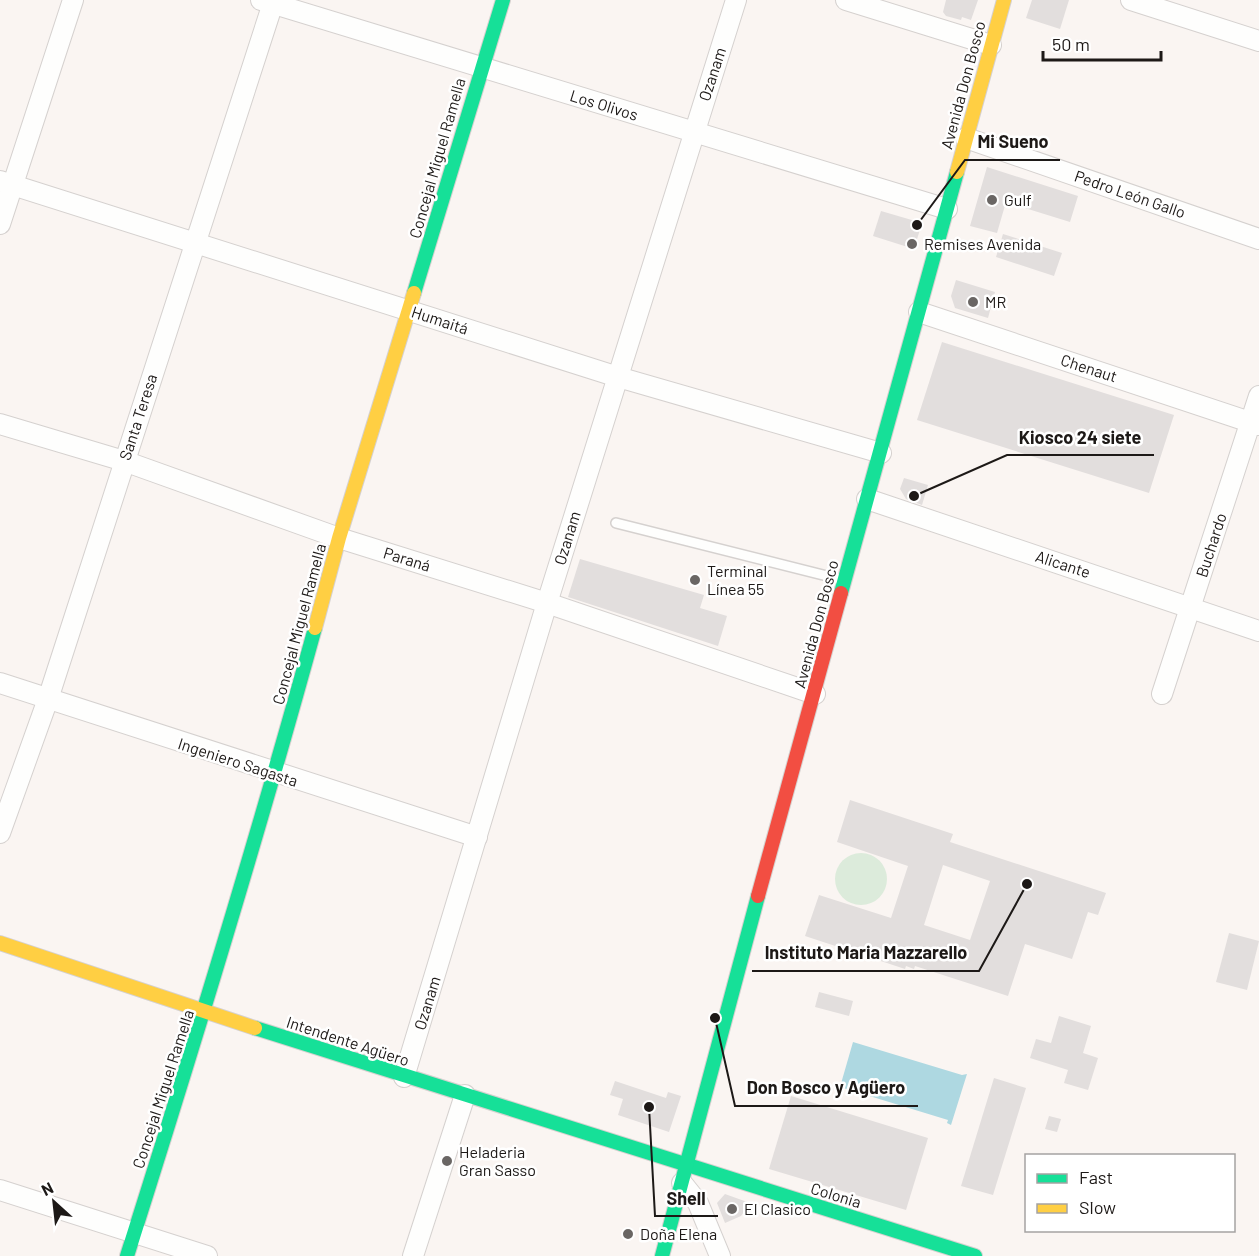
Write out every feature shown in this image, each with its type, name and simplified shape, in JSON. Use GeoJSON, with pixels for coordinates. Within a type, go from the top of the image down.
{"type":"FeatureCollection","features":[{"type":"Feature","properties":{"kind":"street"},"geometry":{"type":"LineString","coordinates":[[0,224],[7,183],[73,0]]}},
{"type":"Feature","properties":{"kind":"street","name":"Concejal Miguel Ramella"},"geometry":{"type":"LineString","coordinates":[[127,1256],[205,1010],[275,774],[339,538],[410,310],[502,0]]}},
{"type":"Feature","properties":{"kind":"street","name":"Ozanam"},"geometry":{"type":"LineString","coordinates":[[404,1077],[547,603],[736,0]]}},
{"type":"Feature","properties":{"kind":"street"},"geometry":{"type":"LineString","coordinates":[[846,0],[991,45]]}},
{"type":"Feature","properties":{"kind":"street","name":"Avenida Don Bosco"},"geometry":{"type":"LineString","coordinates":[[662,1256],[796,755],[815,694],[844,580],[1004,0]]}},
{"type":"Feature","properties":{"kind":"street"},"geometry":{"type":"LineString","coordinates":[[1131,0],[1259,41]]}},
{"type":"Feature","properties":{"kind":"street","name":"Los Olivos"},"geometry":{"type":"LineString","coordinates":[[270,1],[947,209]]}},
{"type":"Feature","properties":{"kind":"street","name":"Santa Teresa"},"geometry":{"type":"LineString","coordinates":[[0,833],[48,699],[196,243],[270,1]]}},
{"type":"Feature","properties":{"kind":"street","name":"Pedro León Gallo"},"geometry":{"type":"LineString","coordinates":[[966,138],[1259,239]]}},
{"type":"Feature","properties":{"kind":"street","name":"Humaitá"},"geometry":{"type":"LineString","coordinates":[[7,183],[618,377],[880,453]]}},
{"type":"Feature","properties":{"kind":"street","name":"Chenaut"},"geometry":{"type":"LineString","coordinates":[[919,312],[1255,423]]}},
{"type":"Feature","properties":{"kind":"street","name":"Buchardo"},"geometry":{"type":"LineString","coordinates":[[1162,694],[1255,423],[1259,396]]}},
{"type":"Feature","properties":{"kind":"street","name":"Paraná"},"geometry":{"type":"LineString","coordinates":[[0,424],[124,461],[339,538],[547,603],[815,694]]}},
{"type":"Feature","properties":{"kind":"street","name":"Alicante"},"geometry":{"type":"LineString","coordinates":[[867,499],[1259,631]]}},
{"type":"Feature","properties":{"kind":"street","name":"Ingeniero Sagasta"},"geometry":{"type":"LineString","coordinates":[[0,683],[275,774],[477,837]]}},
{"type":"Feature","properties":{"kind":"street","name":"Intendente Agüero"},"geometry":{"type":"LineString","coordinates":[[0,943],[404,1077],[465,1095],[685,1174]]}},
{"type":"Feature","properties":{"kind":"street"},"geometry":{"type":"LineString","coordinates":[[413,1256],[465,1095]]}},
{"type":"Feature","properties":{"kind":"street"},"geometry":{"type":"LineString","coordinates":[[685,1174],[720,1256]]}},
{"type":"Feature","properties":{"kind":"street","name":"Colonia"},"geometry":{"type":"LineString","coordinates":[[685,1174],[975,1256]]}},
{"type":"Feature","properties":{"kind":"street"},"geometry":{"type":"LineString","coordinates":[[0,1190],[207,1256]]}},
{"type":"Feature","properties":{"kind":"lane"},"geometry":{"type":"LineString","coordinates":[[616,523],[844,580]]}},
{"type":"Feature","properties":{"kind":"green space"},"geometry":{"type":"Polygon","coordinates":[[[861,853],[871,855],[879,861],[885,869],[887,879],[885,889],[879,897],[871,903],[861,905],[851,903],[843,897],[837,889],[835,879],[837,869],[843,861],[851,855],[861,853]]]}},
{"type":"Feature","properties":{"kind":"water"},"geometry":{"type":"Polygon","coordinates":[[[853,1042],[962,1075],[967,1074],[951,1125],[947,1123],[948,1120],[840,1087],[853,1042]]]}},
{"type":"Feature","properties":{"kind":"building"},"geometry":{"type":"Polygon","coordinates":[[[946,0],[978,0],[971,20],[946,16],[943,12],[946,0]]]}},
{"type":"Feature","properties":{"kind":"building"},"geometry":{"type":"Polygon","coordinates":[[[1032,0],[1069,0],[1060,29],[1026,18],[1032,0]]]}},
{"type":"Feature","properties":{"kind":"building"},"geometry":{"type":"Polygon","coordinates":[[[987,167],[1078,196],[1070,222],[1006,202],[997,233],[970,226],[987,167]]]}},
{"type":"Feature","properties":{"kind":"building"},"geometry":{"type":"Polygon","coordinates":[[[881,211],[922,223],[914,249],[873,236],[881,211]]]}},
{"type":"Feature","properties":{"kind":"building"},"geometry":{"type":"Polygon","coordinates":[[[1003,234],[1062,253],[1054,276],[996,257],[1003,234]]]}},
{"type":"Feature","properties":{"kind":"building","name":"MR"},"geometry":{"type":"Polygon","coordinates":[[[956,280],[995,292],[988,318],[955,308],[951,296],[956,280]]]}},
{"type":"Feature","properties":{"kind":"building"},"geometry":{"type":"Polygon","coordinates":[[[942,342],[1174,415],[1149,493],[917,420],[942,342]]]}},
{"type":"Feature","properties":{"kind":"building"},"geometry":{"type":"Polygon","coordinates":[[[904,478],[928,485],[922,505],[906,499],[900,489],[904,478]]]}},
{"type":"Feature","properties":{"kind":"building"},"geometry":{"type":"Polygon","coordinates":[[[580,559],[704,595],[700,608],[727,616],[718,646],[568,597],[580,559]]]}},
{"type":"Feature","properties":{"kind":"building"},"geometry":{"type":"Polygon","coordinates":[[[850,800],[953,834],[950,842],[1106,893],[1098,915],[1088,912],[1072,959],[1025,944],[1008,996],[915,966],[914,969],[906,966],[905,969],[805,936],[819,895],[891,918],[908,866],[837,842],[850,800]],[[943,865],[924,925],[970,940],[990,881],[943,865]]]}},
{"type":"Feature","properties":{"kind":"building"},"geometry":{"type":"Polygon","coordinates":[[[1229,933],[1259,941],[1247,990],[1216,982],[1229,933]]]}},
{"type":"Feature","properties":{"kind":"building"},"geometry":{"type":"Polygon","coordinates":[[[819,992],[853,1001],[849,1016],[815,1007],[819,992]]]}},
{"type":"Feature","properties":{"kind":"building"},"geometry":{"type":"Polygon","coordinates":[[[1059,1016],[1091,1026],[1083,1053],[1098,1058],[1088,1090],[1064,1083],[1068,1070],[1030,1058],[1036,1039],[1051,1043],[1059,1016]]]}},
{"type":"Feature","properties":{"kind":"building"},"geometry":{"type":"Polygon","coordinates":[[[994,1078],[1026,1088],[993,1195],[961,1186],[994,1078]]]}},
{"type":"Feature","properties":{"kind":"building"},"geometry":{"type":"Polygon","coordinates":[[[615,1081],[666,1098],[668,1092],[681,1096],[669,1132],[618,1115],[623,1099],[610,1095],[615,1081]]]}},
{"type":"Feature","properties":{"kind":"building"},"geometry":{"type":"Polygon","coordinates":[[[791,1096],[928,1138],[906,1210],[769,1169],[791,1096]]]}},
{"type":"Feature","properties":{"kind":"building"},"geometry":{"type":"Polygon","coordinates":[[[1049,1116],[1061,1119],[1057,1132],[1045,1129],[1049,1116]]]}},
{"type":"Feature","properties":{"kind":"building","name":"El Clasico"},"geometry":{"type":"Polygon","coordinates":[[[725,1194],[750,1203],[741,1216],[725,1223],[717,1203],[725,1194]]]}},
{"type":"Feature","properties":{"kind":"traffic: fast"},"geometry":{"type":"LineString","coordinates":[[414,293],[503,0]]}},
{"type":"Feature","properties":{"kind":"traffic: fast"},"geometry":{"type":"LineString","coordinates":[[841,593],[957,172]]}},
{"type":"Feature","properties":{"kind":"traffic: fast"},"geometry":{"type":"LineString","coordinates":[[127,1256],[224,943],[315,628]]}},
{"type":"Feature","properties":{"kind":"traffic: fast"},"geometry":{"type":"LineString","coordinates":[[662,1256],[758,896]]}},
{"type":"Feature","properties":{"kind":"traffic: fast"},"geometry":{"type":"LineString","coordinates":[[255,1028],[975,1256]]}},
{"type":"Feature","properties":{"kind":"traffic: slow"},"geometry":{"type":"LineString","coordinates":[[957,172],[1004,0]]}},
{"type":"Feature","properties":{"kind":"traffic: slow"},"geometry":{"type":"LineString","coordinates":[[315,628],[339,538],[414,293]]}},
{"type":"Feature","properties":{"kind":"traffic: slow"},"geometry":{"type":"LineString","coordinates":[[0,943],[255,1028]]}},
{"type":"Feature","properties":{"kind":"traffic: jam"},"geometry":{"type":"LineString","coordinates":[[758,896],[841,593]]}},
{"type":"Feature","properties":{"kind":"place","name":"Gulf"},"geometry":{"type":"Point","coordinates":[992,200]}},
{"type":"Feature","properties":{"kind":"place","name":"Mi Sueno"},"geometry":{"type":"Point","coordinates":[917,225]}},
{"type":"Feature","properties":{"kind":"place","name":"Remises Avenida"},"geometry":{"type":"Point","coordinates":[912,244]}},
{"type":"Feature","properties":{"kind":"place","name":"MR"},"geometry":{"type":"Point","coordinates":[973,302]}},
{"type":"Feature","properties":{"kind":"place","name":"Kiosco 24 siete"},"geometry":{"type":"Point","coordinates":[914,496]}},
{"type":"Feature","properties":{"kind":"place","name":"Terminal Línea 55"},"geometry":{"type":"Point","coordinates":[695,580]}},
{"type":"Feature","properties":{"kind":"place","name":"Instituto Maria Mazzarello"},"geometry":{"type":"Point","coordinates":[1027,884]}},
{"type":"Feature","properties":{"kind":"place","name":"Don Bosco y Agüero"},"geometry":{"type":"Point","coordinates":[715,1018]}},
{"type":"Feature","properties":{"kind":"place","name":"Shell"},"geometry":{"type":"Point","coordinates":[649,1107]}},
{"type":"Feature","properties":{"kind":"place","name":"Heladeria Gran Sasso"},"geometry":{"type":"Point","coordinates":[447,1161]}},
{"type":"Feature","properties":{"kind":"place","name":"El Clasico"},"geometry":{"type":"Point","coordinates":[732,1209]}},
{"type":"Feature","properties":{"kind":"place","name":"Doña Elena"},"geometry":{"type":"Point","coordinates":[628,1234]}}]}
